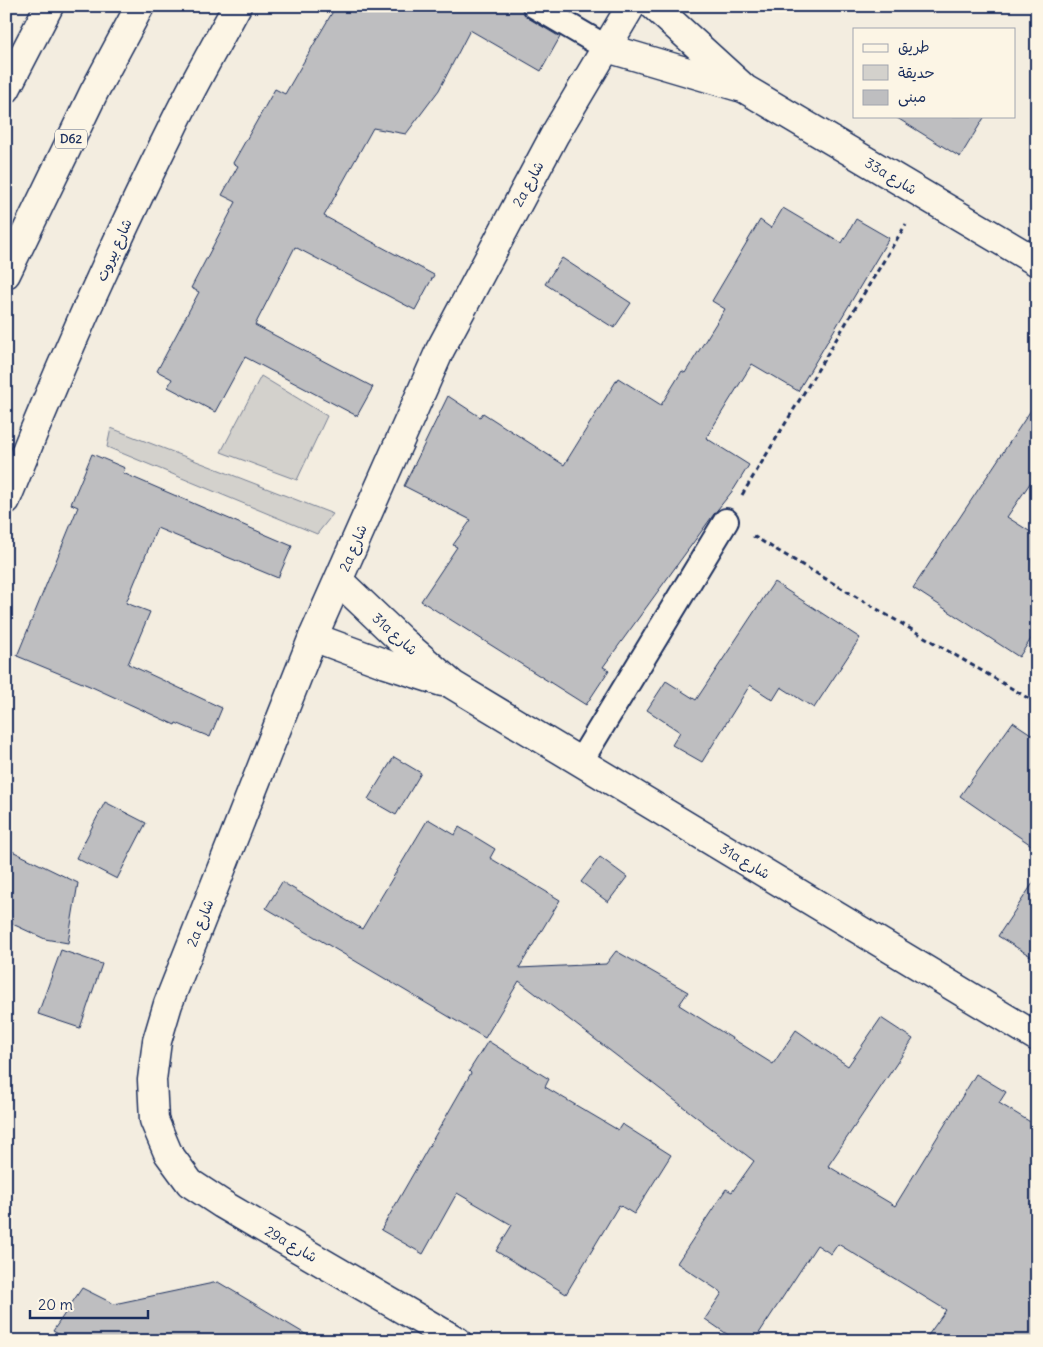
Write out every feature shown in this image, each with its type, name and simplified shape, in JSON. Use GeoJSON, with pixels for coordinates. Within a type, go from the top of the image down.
{"type":"FeatureCollection","features":[{"type":"Feature","properties":{"kind":"street"},"geometry":{"type":"LineString","coordinates":[[6,89],[49,6]]}},
{"type":"Feature","properties":{"kind":"street","name":"D62"},"geometry":{"type":"LineString","coordinates":[[6,274],[94,92],[140,6]]}},
{"type":"Feature","properties":{"kind":"street","name":"شارع بيروت"},"geometry":{"type":"LineString","coordinates":[[6,500],[13,476],[134,207],[171,128],[237,6]]}},
{"type":"Feature","properties":{"kind":"street","name":"2a شارع"},"geometry":{"type":"LineString","coordinates":[[154,1120],[152,1080],[157,1041],[168,1004],[313,637],[440,350],[555,134],[631,6]]}},
{"type":"Feature","properties":{"kind":"street","name":"33a شارع"},"geometry":{"type":"LineString","coordinates":[[654,6],[745,89],[1037,262]]}},
{"type":"Feature","properties":{"kind":"street","name":"33a شارع"},"geometry":{"type":"LineString","coordinates":[[607,48],[745,89]]}},
{"type":"Feature","properties":{"kind":"street","name":"31a شارع"},"geometry":{"type":"LineString","coordinates":[[338,581],[401,640],[453,685],[1037,1037]]}},
{"type":"Feature","properties":{"kind":"street","name":"31a شارع"},"geometry":{"type":"LineString","coordinates":[[313,637],[386,664],[453,685]]}},
{"type":"Feature","properties":{"kind":"street","name":"29a شارع"},"geometry":{"type":"LineString","coordinates":[[154,1120],[168,1153],[190,1183],[222,1204],[457,1341]]}},
{"type":"Feature","properties":{"kind":"lane"},"geometry":{"type":"LineString","coordinates":[[535,6],[607,48]]}},
{"type":"Feature","properties":{"kind":"lane"},"geometry":{"type":"LineString","coordinates":[[580,762],[726,521]]}},
{"type":"Feature","properties":{"kind":"path"},"geometry":{"type":"LineString","coordinates":[[923,195],[726,521],[1033,701],[1037,694]]}},
{"type":"Feature","properties":{"kind":"green space"},"geometry":{"type":"Polygon","coordinates":[[[261,376],[327,416],[297,480],[221,452],[261,376]]]}},
{"type":"Feature","properties":{"kind":"green space"},"geometry":{"type":"Polygon","coordinates":[[[111,428],[333,514],[317,534],[107,447],[111,428]]]}},
{"type":"Feature","properties":{"kind":"building"},"geometry":{"type":"Polygon","coordinates":[[[336,6],[521,6],[528,18],[560,37],[541,71],[470,30],[439,90],[406,134],[373,128],[324,216],[434,275],[415,310],[295,247],[255,325],[373,387],[357,416],[245,357],[215,412],[168,387],[172,379],[157,371],[199,292],[191,288],[236,202],[222,195],[238,166],[233,163],[275,89],[285,94],[336,6]]]}},
{"type":"Feature","properties":{"kind":"building"},"geometry":{"type":"Polygon","coordinates":[[[897,118],[984,118],[960,157],[897,118]]]}},
{"type":"Feature","properties":{"kind":"building"},"geometry":{"type":"Polygon","coordinates":[[[783,208],[842,243],[856,219],[889,238],[798,391],[752,364],[706,438],[749,465],[734,489],[603,667],[609,670],[586,705],[421,601],[457,547],[453,545],[471,520],[404,486],[448,396],[480,417],[483,413],[564,465],[618,378],[661,405],[682,371],[685,373],[725,309],[712,301],[760,220],[771,228],[783,208]]]}},
{"type":"Feature","properties":{"kind":"building"},"geometry":{"type":"Polygon","coordinates":[[[562,258],[631,303],[614,328],[545,284],[562,258]]]}},
{"type":"Feature","properties":{"kind":"building"},"geometry":{"type":"Polygon","coordinates":[[[1037,401],[1037,473],[1007,517],[1037,536],[1037,630],[1019,657],[913,588],[1037,401]]]}},
{"type":"Feature","properties":{"kind":"building"},"geometry":{"type":"Polygon","coordinates":[[[92,454],[125,468],[123,473],[292,546],[278,578],[157,528],[126,603],[150,612],[128,664],[222,708],[210,737],[176,723],[175,725],[92,687],[17,656],[78,507],[71,504],[92,454]]]}},
{"type":"Feature","properties":{"kind":"building"},"geometry":{"type":"Polygon","coordinates":[[[774,582],[860,638],[814,708],[781,687],[773,700],[750,685],[702,762],[672,745],[680,732],[647,710],[666,681],[696,700],[774,582]]]}},
{"type":"Feature","properties":{"kind":"building"},"geometry":{"type":"Polygon","coordinates":[[[1013,722],[1037,738],[1037,849],[960,796],[1013,722]]]}},
{"type":"Feature","properties":{"kind":"building"},"geometry":{"type":"Polygon","coordinates":[[[394,757],[421,773],[396,815],[368,799],[394,757]]]}},
{"type":"Feature","properties":{"kind":"building"},"geometry":{"type":"Polygon","coordinates":[[[105,802],[146,823],[117,879],[76,858],[105,802]]]}},
{"type":"Feature","properties":{"kind":"building"},"geometry":{"type":"Polygon","coordinates":[[[428,819],[455,835],[459,827],[495,849],[490,858],[560,900],[519,968],[606,964],[616,951],[688,992],[679,1005],[773,1064],[796,1030],[848,1066],[881,1018],[913,1039],[828,1166],[895,1206],[976,1074],[1006,1092],[999,1103],[1037,1126],[1037,1341],[924,1341],[946,1310],[838,1244],[831,1254],[817,1245],[754,1341],[737,1341],[705,1319],[722,1293],[677,1263],[726,1189],[732,1192],[754,1161],[519,981],[485,1038],[266,908],[282,882],[362,929],[428,819]]]}},
{"type":"Feature","properties":{"kind":"building"},"geometry":{"type":"Polygon","coordinates":[[[6,848],[78,883],[68,943],[45,939],[6,921],[6,848]]]}},
{"type":"Feature","properties":{"kind":"building"},"geometry":{"type":"Polygon","coordinates":[[[600,857],[627,877],[608,902],[581,882],[600,857]]]}},
{"type":"Feature","properties":{"kind":"building"},"geometry":{"type":"Polygon","coordinates":[[[1037,877],[1037,960],[998,936],[1037,877]]]}},
{"type":"Feature","properties":{"kind":"building"},"geometry":{"type":"Polygon","coordinates":[[[61,950],[102,964],[80,1028],[38,1014],[61,950]]]}},
{"type":"Feature","properties":{"kind":"building"},"geometry":{"type":"Polygon","coordinates":[[[488,1041],[549,1079],[545,1087],[618,1130],[622,1124],[671,1155],[634,1214],[619,1205],[566,1294],[496,1251],[512,1225],[457,1193],[423,1254],[381,1230],[471,1073],[469,1071],[488,1041]]]}},
{"type":"Feature","properties":{"kind":"building"},"geometry":{"type":"Polygon","coordinates":[[[218,1282],[317,1341],[71,1341],[53,1331],[82,1288],[114,1304],[218,1282]]]}}]}
